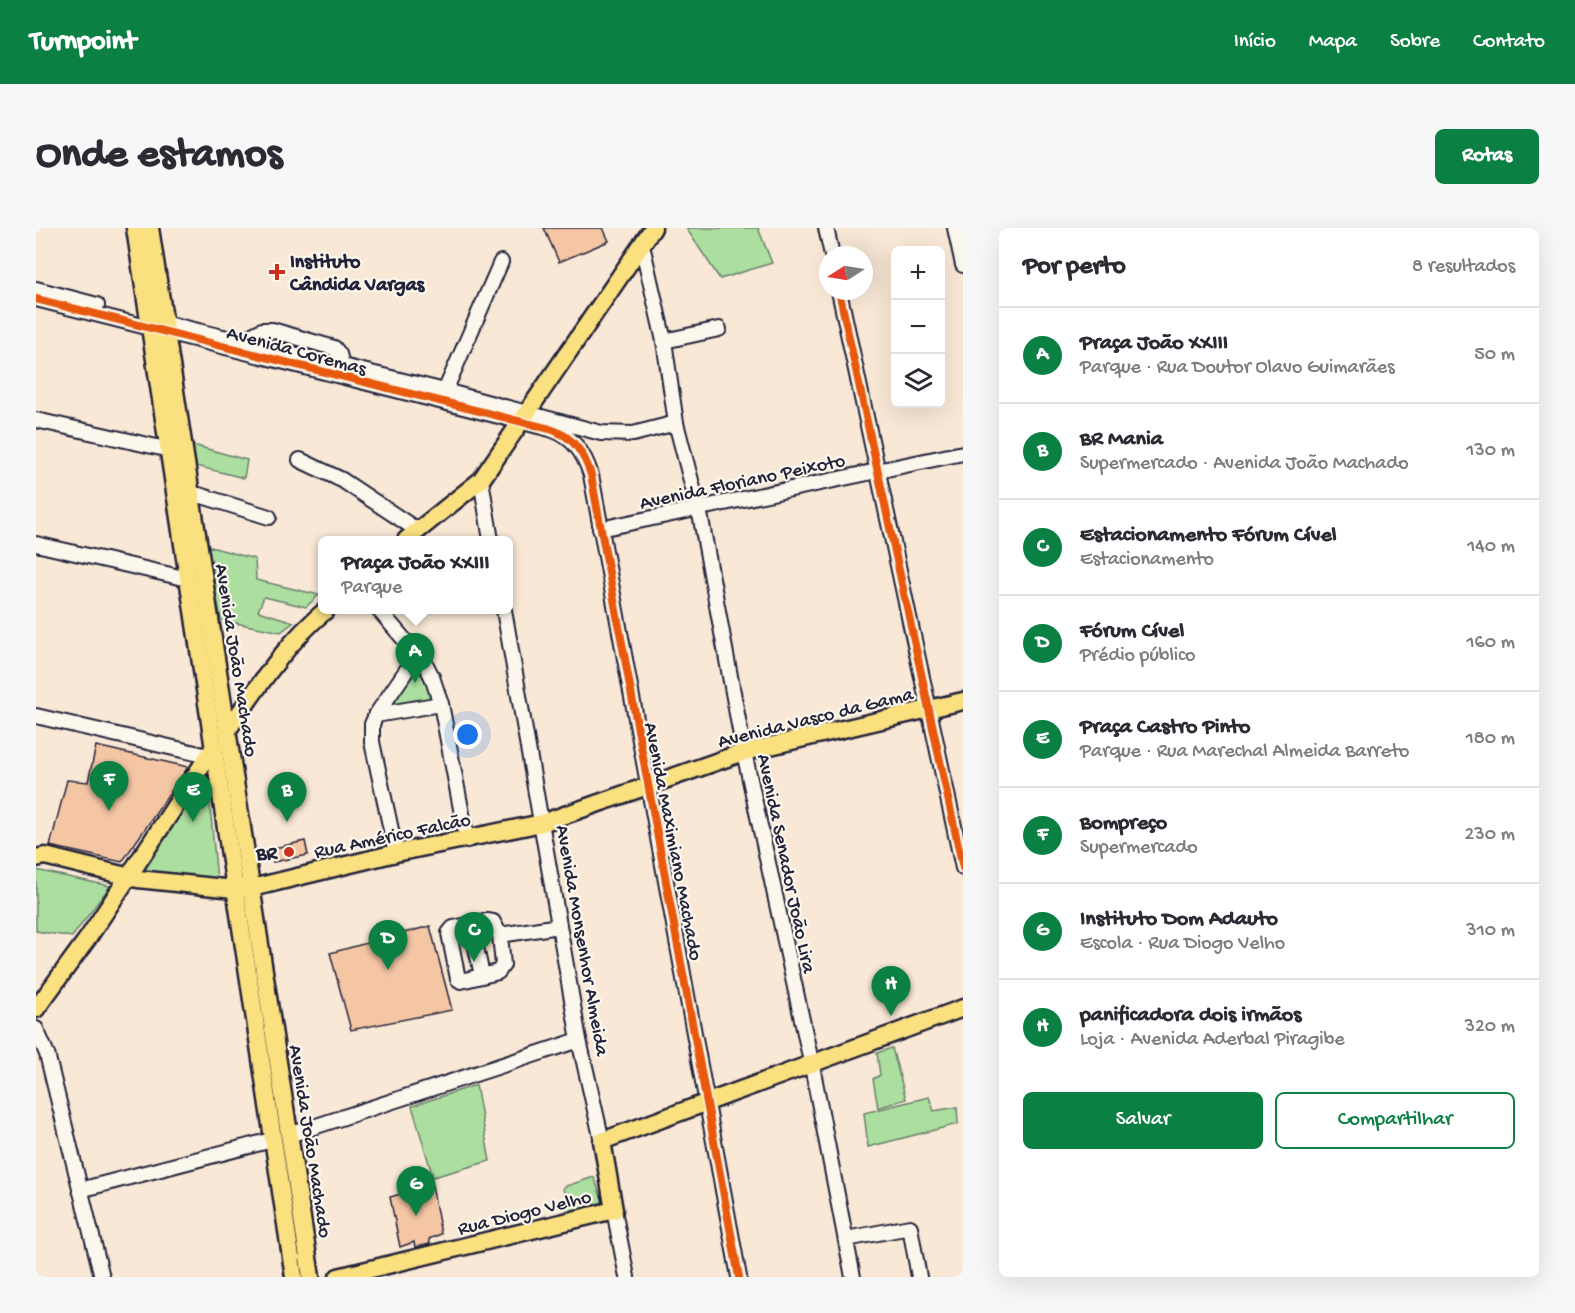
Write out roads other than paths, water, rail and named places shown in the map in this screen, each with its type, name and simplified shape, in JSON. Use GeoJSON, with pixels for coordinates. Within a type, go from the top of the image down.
{"type":"FeatureCollection","features":[{"type":"Feature","properties":{"kind":"main road","name":"Avenida João Machado"},"geometry":{"type":"LineString","coordinates":[[135,228],[158,326],[191,495],[311,1277]]}},
{"type":"Feature","properties":{"kind":"main road","name":"Avenida João Machado"},"geometry":{"type":"LineString","coordinates":[[150,228],[170,450],[211,751],[294,1277]]}},
{"type":"Feature","properties":{"kind":"main road"},"geometry":{"type":"LineString","coordinates":[[411,535],[481,480],[653,228]]}},
{"type":"Feature","properties":{"kind":"main road"},"geometry":{"type":"LineString","coordinates":[[227,731],[277,660],[308,624],[320,614]]}},
{"type":"Feature","properties":{"kind":"main road","name":"Avenida Vasco da Gama"},"geometry":{"type":"LineString","coordinates":[[542,823],[648,788],[744,752],[963,701]]}},
{"type":"Feature","properties":{"kind":"main road"},"geometry":{"type":"LineString","coordinates":[[36,1009],[88,938],[211,751]]}},
{"type":"Feature","properties":{"kind":"main road","name":"Rua Américo Falcão"},"geometry":{"type":"LineString","coordinates":[[39,854],[126,877],[234,889],[542,823]]}},
{"type":"Feature","properties":{"kind":"main road"},"geometry":{"type":"LineString","coordinates":[[602,1141],[812,1066],[963,1008]]}},
{"type":"Feature","properties":{"kind":"main road","name":"Avenida Monsenhor Almeida"},"geometry":{"type":"LineString","coordinates":[[602,1141],[615,1210]]}},
{"type":"Feature","properties":{"kind":"main road","name":"Rua Diogo Velho"},"geometry":{"type":"LineString","coordinates":[[338,1277],[615,1210]]}},
{"type":"Feature","properties":{"kind":"street"},"geometry":{"type":"LineString","coordinates":[[826,228],[830,246]]}},
{"type":"Feature","properties":{"kind":"street"},"geometry":{"type":"LineString","coordinates":[[955,228],[963,265]]}},
{"type":"Feature","properties":{"kind":"street","name":"Avenida Senador João Lira"},"geometry":{"type":"LineString","coordinates":[[642,245],[664,341],[676,423],[697,509],[744,752],[812,1066],[854,1277]]}},
{"type":"Feature","properties":{"kind":"street"},"geometry":{"type":"LineString","coordinates":[[445,391],[501,262]]}},
{"type":"Feature","properties":{"kind":"street","name":"Avenida Coremas"},"geometry":{"type":"LineString","coordinates":[[36,289],[158,326]]}},
{"type":"Feature","properties":{"kind":"street","name":"Avenida Coremas"},"geometry":{"type":"LineString","coordinates":[[36,299],[158,326],[524,417],[601,433],[633,434],[676,423]]}},
{"type":"Feature","properties":{"kind":"street"},"geometry":{"type":"LineString","coordinates":[[841,300],[963,868]]}},
{"type":"Feature","properties":{"kind":"street"},"geometry":{"type":"LineString","coordinates":[[664,341],[719,329]]}},
{"type":"Feature","properties":{"kind":"street","name":"Avenida Coremas"},"geometry":{"type":"LineString","coordinates":[[344,372],[445,391],[524,417],[550,429]]}},
{"type":"Feature","properties":{"kind":"street"},"geometry":{"type":"LineString","coordinates":[[36,420],[170,450]]}},
{"type":"Feature","properties":{"kind":"street","name":"Avenida Maximiano Machado"},"geometry":{"type":"LineString","coordinates":[[550,429],[561,432],[581,452],[591,475],[739,1277]]}},
{"type":"Feature","properties":{"kind":"street","name":"Avenida Floriano Peixoto"},"geometry":{"type":"LineString","coordinates":[[600,529],[963,453]]}},
{"type":"Feature","properties":{"kind":"street"},"geometry":{"type":"LineString","coordinates":[[300,460],[342,480],[411,535]]}},
{"type":"Feature","properties":{"kind":"street"},"geometry":{"type":"LineString","coordinates":[[481,480],[490,536]]}},
{"type":"Feature","properties":{"kind":"street"},"geometry":{"type":"LineString","coordinates":[[191,495],[199,495],[269,516]]}},
{"type":"Feature","properties":{"kind":"street"},"geometry":{"type":"LineString","coordinates":[[36,544],[188,579]]}},
{"type":"Feature","properties":{"kind":"street"},"geometry":{"type":"LineString","coordinates":[[383,614],[426,665],[441,704],[467,840]]}},
{"type":"Feature","properties":{"kind":"street","name":"Avenida Monsenhor Almeida"},"geometry":{"type":"LineString","coordinates":[[505,614],[579,1040],[602,1141]]}},
{"type":"Feature","properties":{"kind":"street"},"geometry":{"type":"LineString","coordinates":[[396,853],[372,742],[372,724],[417,655]]}},
{"type":"Feature","properties":{"kind":"street"},"geometry":{"type":"LineString","coordinates":[[376,715],[441,704]]}},
{"type":"Feature","properties":{"kind":"street"},"geometry":{"type":"LineString","coordinates":[[36,716],[211,751]]}},
{"type":"Feature","properties":{"kind":"street"},"geometry":{"type":"LineString","coordinates":[[493,922],[501,935],[503,965],[498,972],[461,981],[458,979],[449,933],[453,928],[493,922]]}},
{"type":"Feature","properties":{"kind":"street"},"geometry":{"type":"LineString","coordinates":[[471,925],[482,975]]}},
{"type":"Feature","properties":{"kind":"street"},"geometry":{"type":"LineString","coordinates":[[501,935],[560,926]]}},
{"type":"Feature","properties":{"kind":"street"},"geometry":{"type":"LineString","coordinates":[[36,1029],[47,1053],[102,1277]]}},
{"type":"Feature","properties":{"kind":"street"},"geometry":{"type":"LineString","coordinates":[[289,1135],[579,1040]]}},
{"type":"Feature","properties":{"kind":"street"},"geometry":{"type":"LineString","coordinates":[[80,1190],[272,1140]]}},
{"type":"Feature","properties":{"kind":"street","name":"Avenida Monsenhor Almeida"},"geometry":{"type":"LineString","coordinates":[[615,1210],[627,1277]]}},
{"type":"Feature","properties":{"kind":"street"},"geometry":{"type":"LineString","coordinates":[[846,1239],[910,1227],[919,1277]]}},
{"type":"Feature","properties":{"kind":"place","name":"Instituto Cândida Vargas"},"geometry":{"type":"Point","coordinates":[277,272]}},
{"type":"Feature","properties":{"kind":"place","name":"Praça João XXIII"},"geometry":{"type":"Point","coordinates":[415,683]}},
{"type":"Feature","properties":{"kind":"place","name":"Bompreço"},"geometry":{"type":"Point","coordinates":[109,811]}},
{"type":"Feature","properties":{"kind":"place","name":"Praça Castro Pinto"},"geometry":{"type":"Point","coordinates":[193,822]}},
{"type":"Feature","properties":{"kind":"place","name":"BR Mania"},"geometry":{"type":"Point","coordinates":[287,822]}},
{"type":"Feature","properties":{"kind":"place","name":"BR"},"geometry":{"type":"Point","coordinates":[289,852]}},
{"type":"Feature","properties":{"kind":"place","name":"Estacionamento Fórum Cível"},"geometry":{"type":"Point","coordinates":[474,962]}},
{"type":"Feature","properties":{"kind":"place","name":"Fórum Cível"},"geometry":{"type":"Point","coordinates":[388,970]}},
{"type":"Feature","properties":{"kind":"place","name":"panificadora dois irmãos"},"geometry":{"type":"Point","coordinates":[891,1016]}},
{"type":"Feature","properties":{"kind":"place","name":"Instituto Dom Adauto"},"geometry":{"type":"Point","coordinates":[416,1216]}}]}
